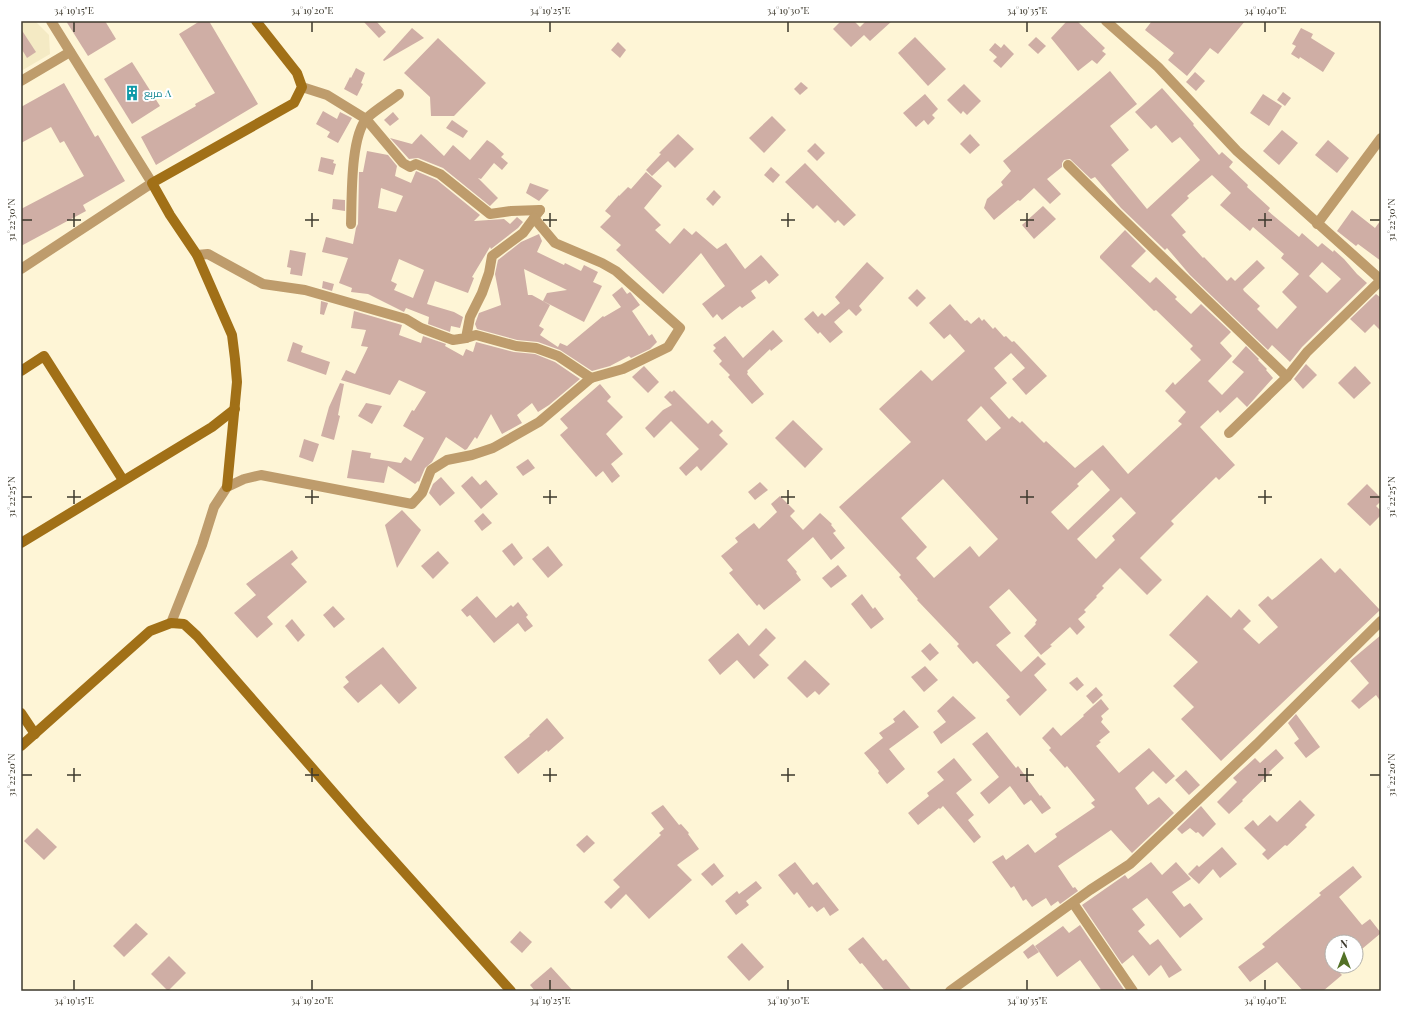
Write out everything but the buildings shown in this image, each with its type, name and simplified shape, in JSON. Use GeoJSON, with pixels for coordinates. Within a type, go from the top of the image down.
{"type":"FeatureCollection","features":[{"type":"Feature","properties":{"kind":"street"},"geometry":{"type":"LineString","coordinates":[[51,21],[152,183],[170,215],[197,255],[232,335],[237,382],[227,487],[214,507],[202,545],[171,622]]}},
{"type":"Feature","properties":{"kind":"street"},"geometry":{"type":"LineString","coordinates":[[21,261],[152,183],[294,103],[302,87],[297,73],[256,21]]}},
{"type":"Feature","properties":{"kind":"street"},"geometry":{"type":"LineString","coordinates":[[1106,21],[1158,68],[1237,151],[1381,280],[1307,352],[1286,377],[1228,433]]}},
{"type":"Feature","properties":{"kind":"street"},"geometry":{"type":"LineString","coordinates":[[21,81],[70,52]]}},
{"type":"Feature","properties":{"kind":"street"},"geometry":{"type":"LineString","coordinates":[[302,87],[327,95],[366,119],[403,163],[410,167],[416,164],[440,174],[490,214],[540,210],[523,233],[492,256],[489,273],[482,293],[470,317],[466,338]]}},
{"type":"Feature","properties":{"kind":"street"},"geometry":{"type":"LineString","coordinates":[[351,224],[353,165],[357,139],[366,119],[399,94]]}},
{"type":"Feature","properties":{"kind":"street"},"geometry":{"type":"LineString","coordinates":[[1317,224],[1381,138]]}},
{"type":"Feature","properties":{"kind":"street"},"geometry":{"type":"LineString","coordinates":[[1068,165],[1134,231],[1243,334],[1286,377]]}},
{"type":"Feature","properties":{"kind":"street"},"geometry":{"type":"LineString","coordinates":[[21,269],[152,183]]}},
{"type":"Feature","properties":{"kind":"street"},"geometry":{"type":"LineString","coordinates":[[227,487],[244,479],[261,475],[412,504],[422,493],[430,470],[447,460],[472,455],[493,448],[539,422],[591,378],[623,369],[668,347],[680,328],[616,271],[602,263],[555,243],[534,218]]}},
{"type":"Feature","properties":{"kind":"street"},"geometry":{"type":"LineString","coordinates":[[197,255],[208,254],[263,284],[305,290],[406,319],[421,328],[453,340],[476,335],[516,346],[536,348],[558,356],[591,378]]}},
{"type":"Feature","properties":{"kind":"street"},"geometry":{"type":"LineString","coordinates":[[21,371],[44,356],[123,480]]}},
{"type":"Feature","properties":{"kind":"street"},"geometry":{"type":"LineString","coordinates":[[21,543],[212,427],[235,409]]}},
{"type":"Feature","properties":{"kind":"street"},"geometry":{"type":"LineString","coordinates":[[950,991],[1130,864],[1257,744],[1381,621]]}},
{"type":"Feature","properties":{"kind":"street"},"geometry":{"type":"LineString","coordinates":[[21,746],[150,630],[171,622],[184,624],[197,636],[361,824],[511,991]]}},
{"type":"Feature","properties":{"kind":"street"},"geometry":{"type":"LineString","coordinates":[[21,713],[35,734]]}},
{"type":"Feature","properties":{"kind":"street"},"geometry":{"type":"LineString","coordinates":[[1073,903],[1133,991]]}},
{"type":"Feature","properties":{"kind":"shaded area"},"geometry":{"type":"Polygon","coordinates":[[[21,21],[35,21],[49,35],[50,54],[21,71],[21,21]]]}},
{"type":"Feature","properties":{"kind":"place","name":"مربع A"},"geometry":{"type":"Point","coordinates":[132,93]}}]}
